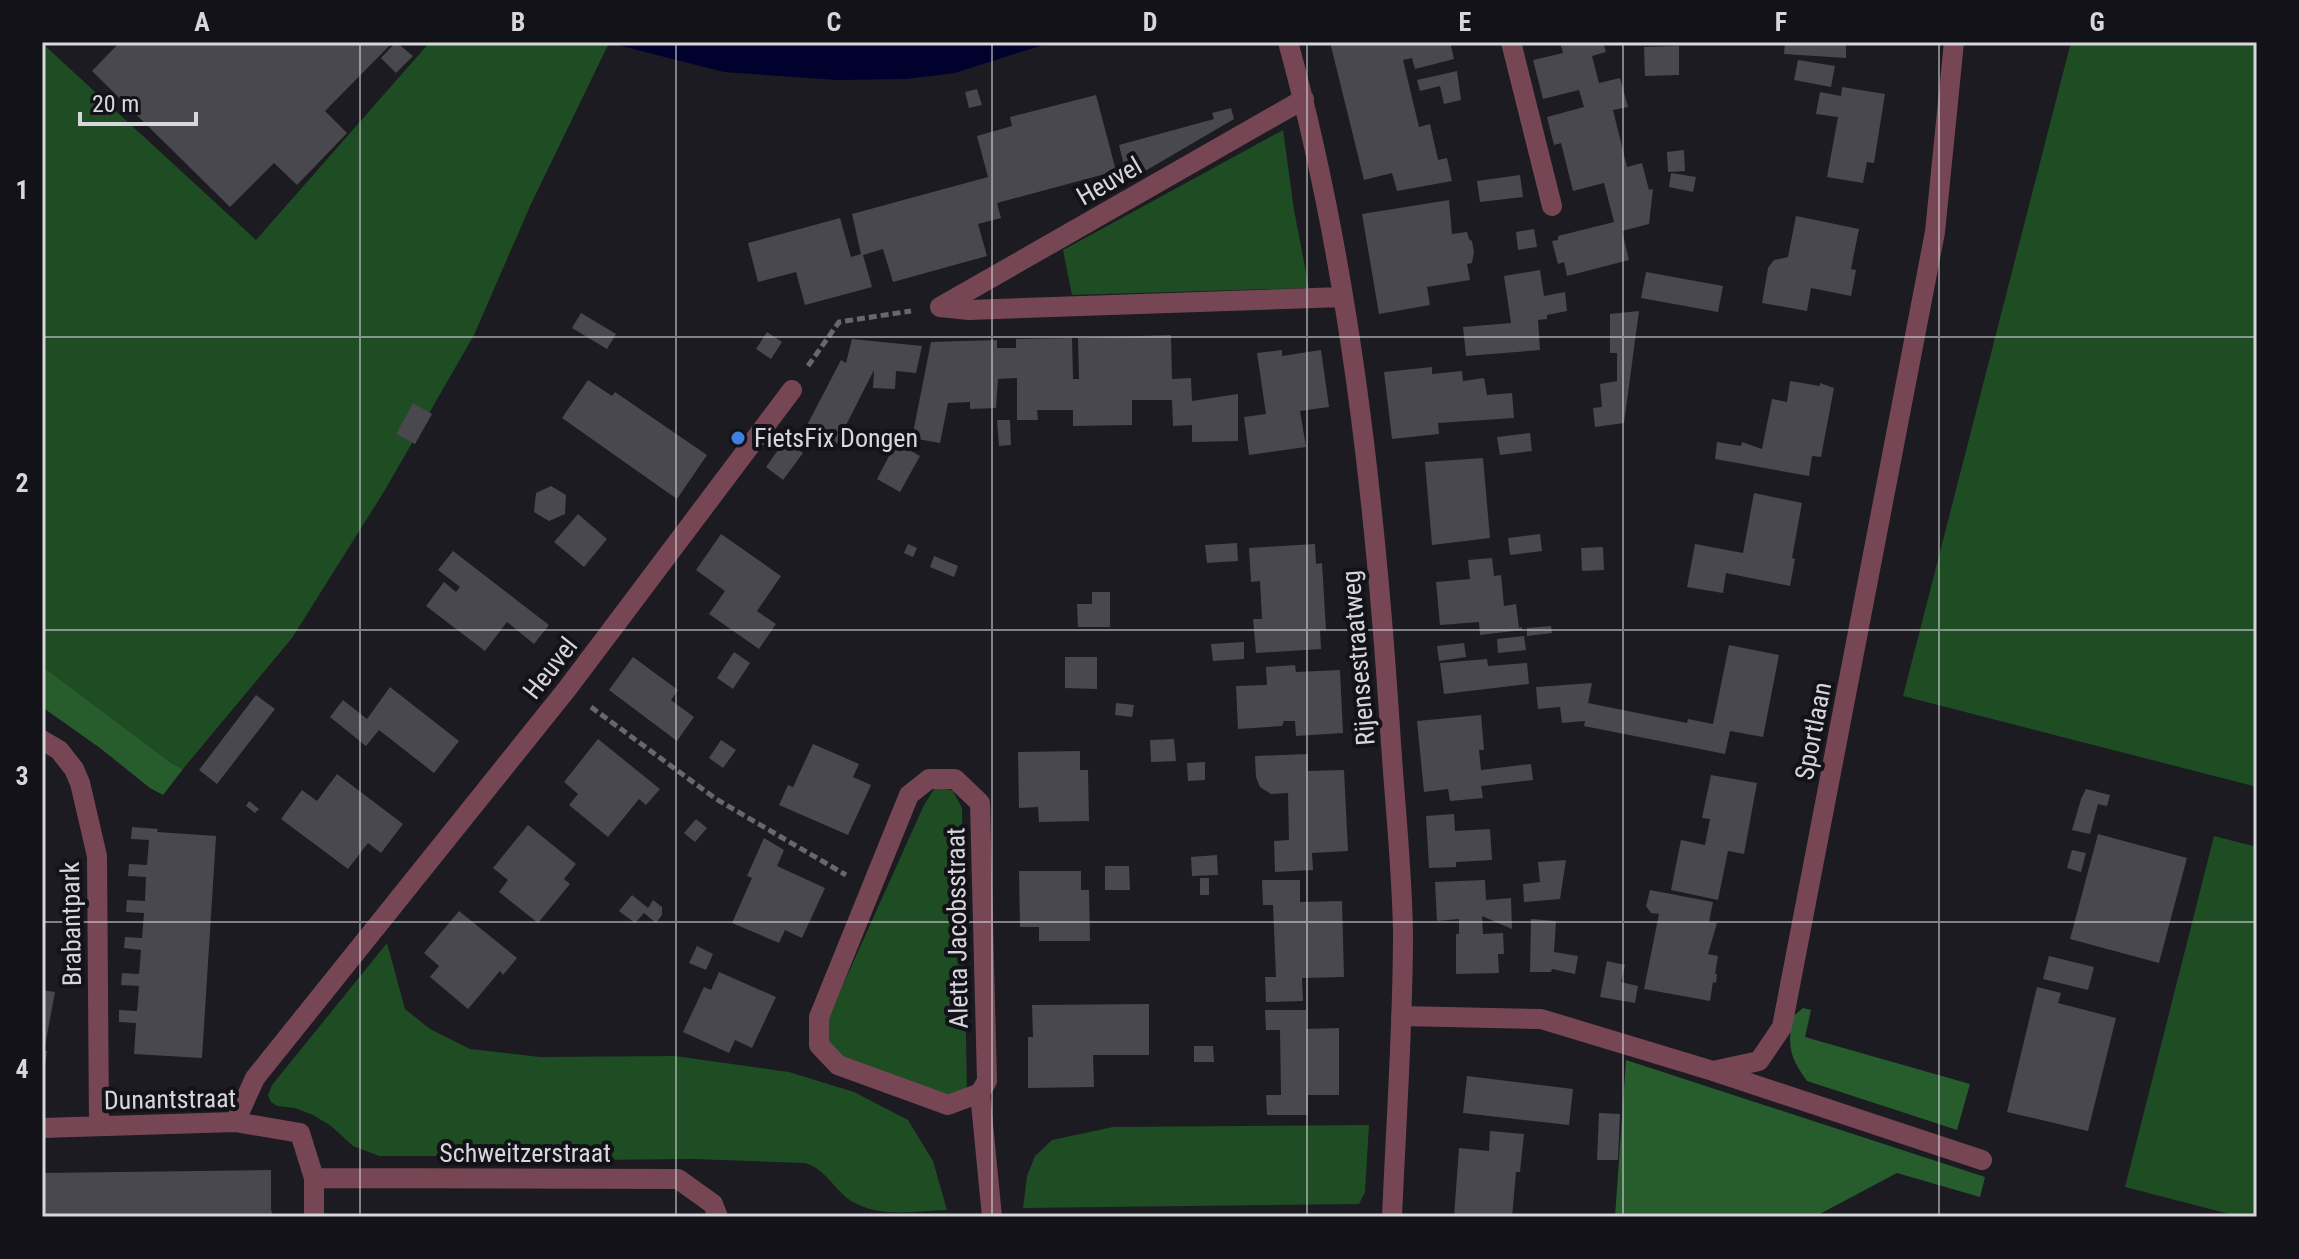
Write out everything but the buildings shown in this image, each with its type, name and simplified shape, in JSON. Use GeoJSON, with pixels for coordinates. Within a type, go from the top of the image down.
{"type":"FeatureCollection","features":[{"type":"Feature","properties":{"kind":"street","name":"Rijensestraatweg"},"geometry":{"type":"LineString","coordinates":[[1288,42],[1304,99],[1342,297],[1366,457],[1385,654],[1403,931],[1392,1217]]}},
{"type":"Feature","properties":{"kind":"street"},"geometry":{"type":"LineString","coordinates":[[1511,42],[1552,206]]}},
{"type":"Feature","properties":{"kind":"street","name":"Sportlaan"},"geometry":{"type":"LineString","coordinates":[[1401,1016],[1541,1019],[1713,1071],[1759,1061],[1782,1027],[1935,232],[1954,42]]}},
{"type":"Feature","properties":{"kind":"street","name":"Heuvel"},"geometry":{"type":"LineString","coordinates":[[940,307],[1304,99]]}},
{"type":"Feature","properties":{"kind":"street"},"geometry":{"type":"LineString","coordinates":[[940,307],[969,310],[1342,297]]}},
{"type":"Feature","properties":{"kind":"street","name":"Heuvel"},"geometry":{"type":"LineString","coordinates":[[235,1122],[255,1078],[567,689],[792,390]]}},
{"type":"Feature","properties":{"kind":"street","name":"Brabantpark"},"geometry":{"type":"LineString","coordinates":[[42,740],[59,750],[74,769],[97,856],[99,1125]]}},
{"type":"Feature","properties":{"kind":"street","name":"Aletta Jacobsstraat"},"geometry":{"type":"LineString","coordinates":[[980,1093],[948,1105],[838,1065],[819,1045],[819,1017],[909,795],[929,779],[955,779],[980,803],[987,1081],[980,1093],[992,1217]]}},
{"type":"Feature","properties":{"kind":"street"},"geometry":{"type":"LineString","coordinates":[[1713,1071],[1982,1160]]}},
{"type":"Feature","properties":{"kind":"street","name":"Dunantstraat"},"geometry":{"type":"LineString","coordinates":[[42,1128],[235,1122],[300,1133],[314,1178]]}},
{"type":"Feature","properties":{"kind":"street"},"geometry":{"type":"LineString","coordinates":[[314,1178],[314,1217]]}},
{"type":"Feature","properties":{"kind":"street","name":"Schweitzerstraat"},"geometry":{"type":"LineString","coordinates":[[314,1178],[678,1179],[713,1204],[718,1217]]}},
{"type":"Feature","properties":{"kind":"path"},"geometry":{"type":"LineString","coordinates":[[792,390],[839,322],[940,307]]}},
{"type":"Feature","properties":{"kind":"path"},"geometry":{"type":"LineString","coordinates":[[567,689],[716,799],[871,889]]}},
{"type":"Feature","properties":{"kind":"green space"},"geometry":{"type":"Polygon","coordinates":[[[430,42],[609,43],[531,204],[474,335],[385,490],[292,638],[183,769],[42,666],[42,43],[256,240],[430,42]]]}},
{"type":"Feature","properties":{"kind":"green space"},"geometry":{"type":"Polygon","coordinates":[[[2071,42],[2257,42],[2257,787],[1903,696],[2071,42]]]}},
{"type":"Feature","properties":{"kind":"green space"},"geometry":{"type":"Polygon","coordinates":[[[1283,130],[1309,288],[1072,295],[1063,250],[1283,130]]]}},
{"type":"Feature","properties":{"kind":"green space"},"geometry":{"type":"Polygon","coordinates":[[[42,666],[183,769],[163,795],[42,707],[42,666]]]}},
{"type":"Feature","properties":{"kind":"green space"},"geometry":{"type":"Polygon","coordinates":[[[936,786],[953,791],[962,808],[967,1094],[946,1099],[837,1055],[824,1044],[829,1016],[924,805],[936,786]]]}},
{"type":"Feature","properties":{"kind":"green space"},"geometry":{"type":"Polygon","coordinates":[[[2214,836],[2257,847],[2257,1217],[2241,1217],[2125,1187],[2214,836]]]}},
{"type":"Feature","properties":{"kind":"green space"},"geometry":{"type":"Polygon","coordinates":[[[387,943],[405,1009],[430,1029],[470,1049],[540,1057],[675,1056],[789,1072],[854,1092],[908,1120],[933,1161],[947,1210],[899,1212],[864,1207],[847,1198],[818,1169],[804,1163],[692,1159],[590,1160],[546,1156],[379,1156],[353,1146],[313,1115],[295,1108],[277,1106],[268,1095],[272,1085],[387,943]]]}},
{"type":"Feature","properties":{"kind":"green space"},"geometry":{"type":"Polygon","coordinates":[[[1803,1008],[1811,1010],[1805,1037],[1970,1084],[1957,1130],[1807,1081],[1796,1065],[1790,1044],[1792,1017],[1803,1008]]]}},
{"type":"Feature","properties":{"kind":"green space"},"geometry":{"type":"Polygon","coordinates":[[[1626,1060],[1985,1177],[1980,1197],[1897,1173],[1814,1217],[1615,1217],[1626,1060]]]}},
{"type":"Feature","properties":{"kind":"green space"},"geometry":{"type":"Polygon","coordinates":[[[1369,1125],[1365,1192],[1359,1204],[1023,1208],[1027,1176],[1035,1156],[1052,1140],[1113,1127],[1369,1125]]]}},
{"type":"Feature","properties":{"kind":"water"},"geometry":{"type":"Polygon","coordinates":[[[606,42],[1052,42],[955,73],[906,79],[836,80],[724,72],[606,42]]]}},
{"type":"Feature","properties":{"kind":"place","name":"FietsFix Dongen"},"geometry":{"type":"Point","coordinates":[738,438]}}]}
